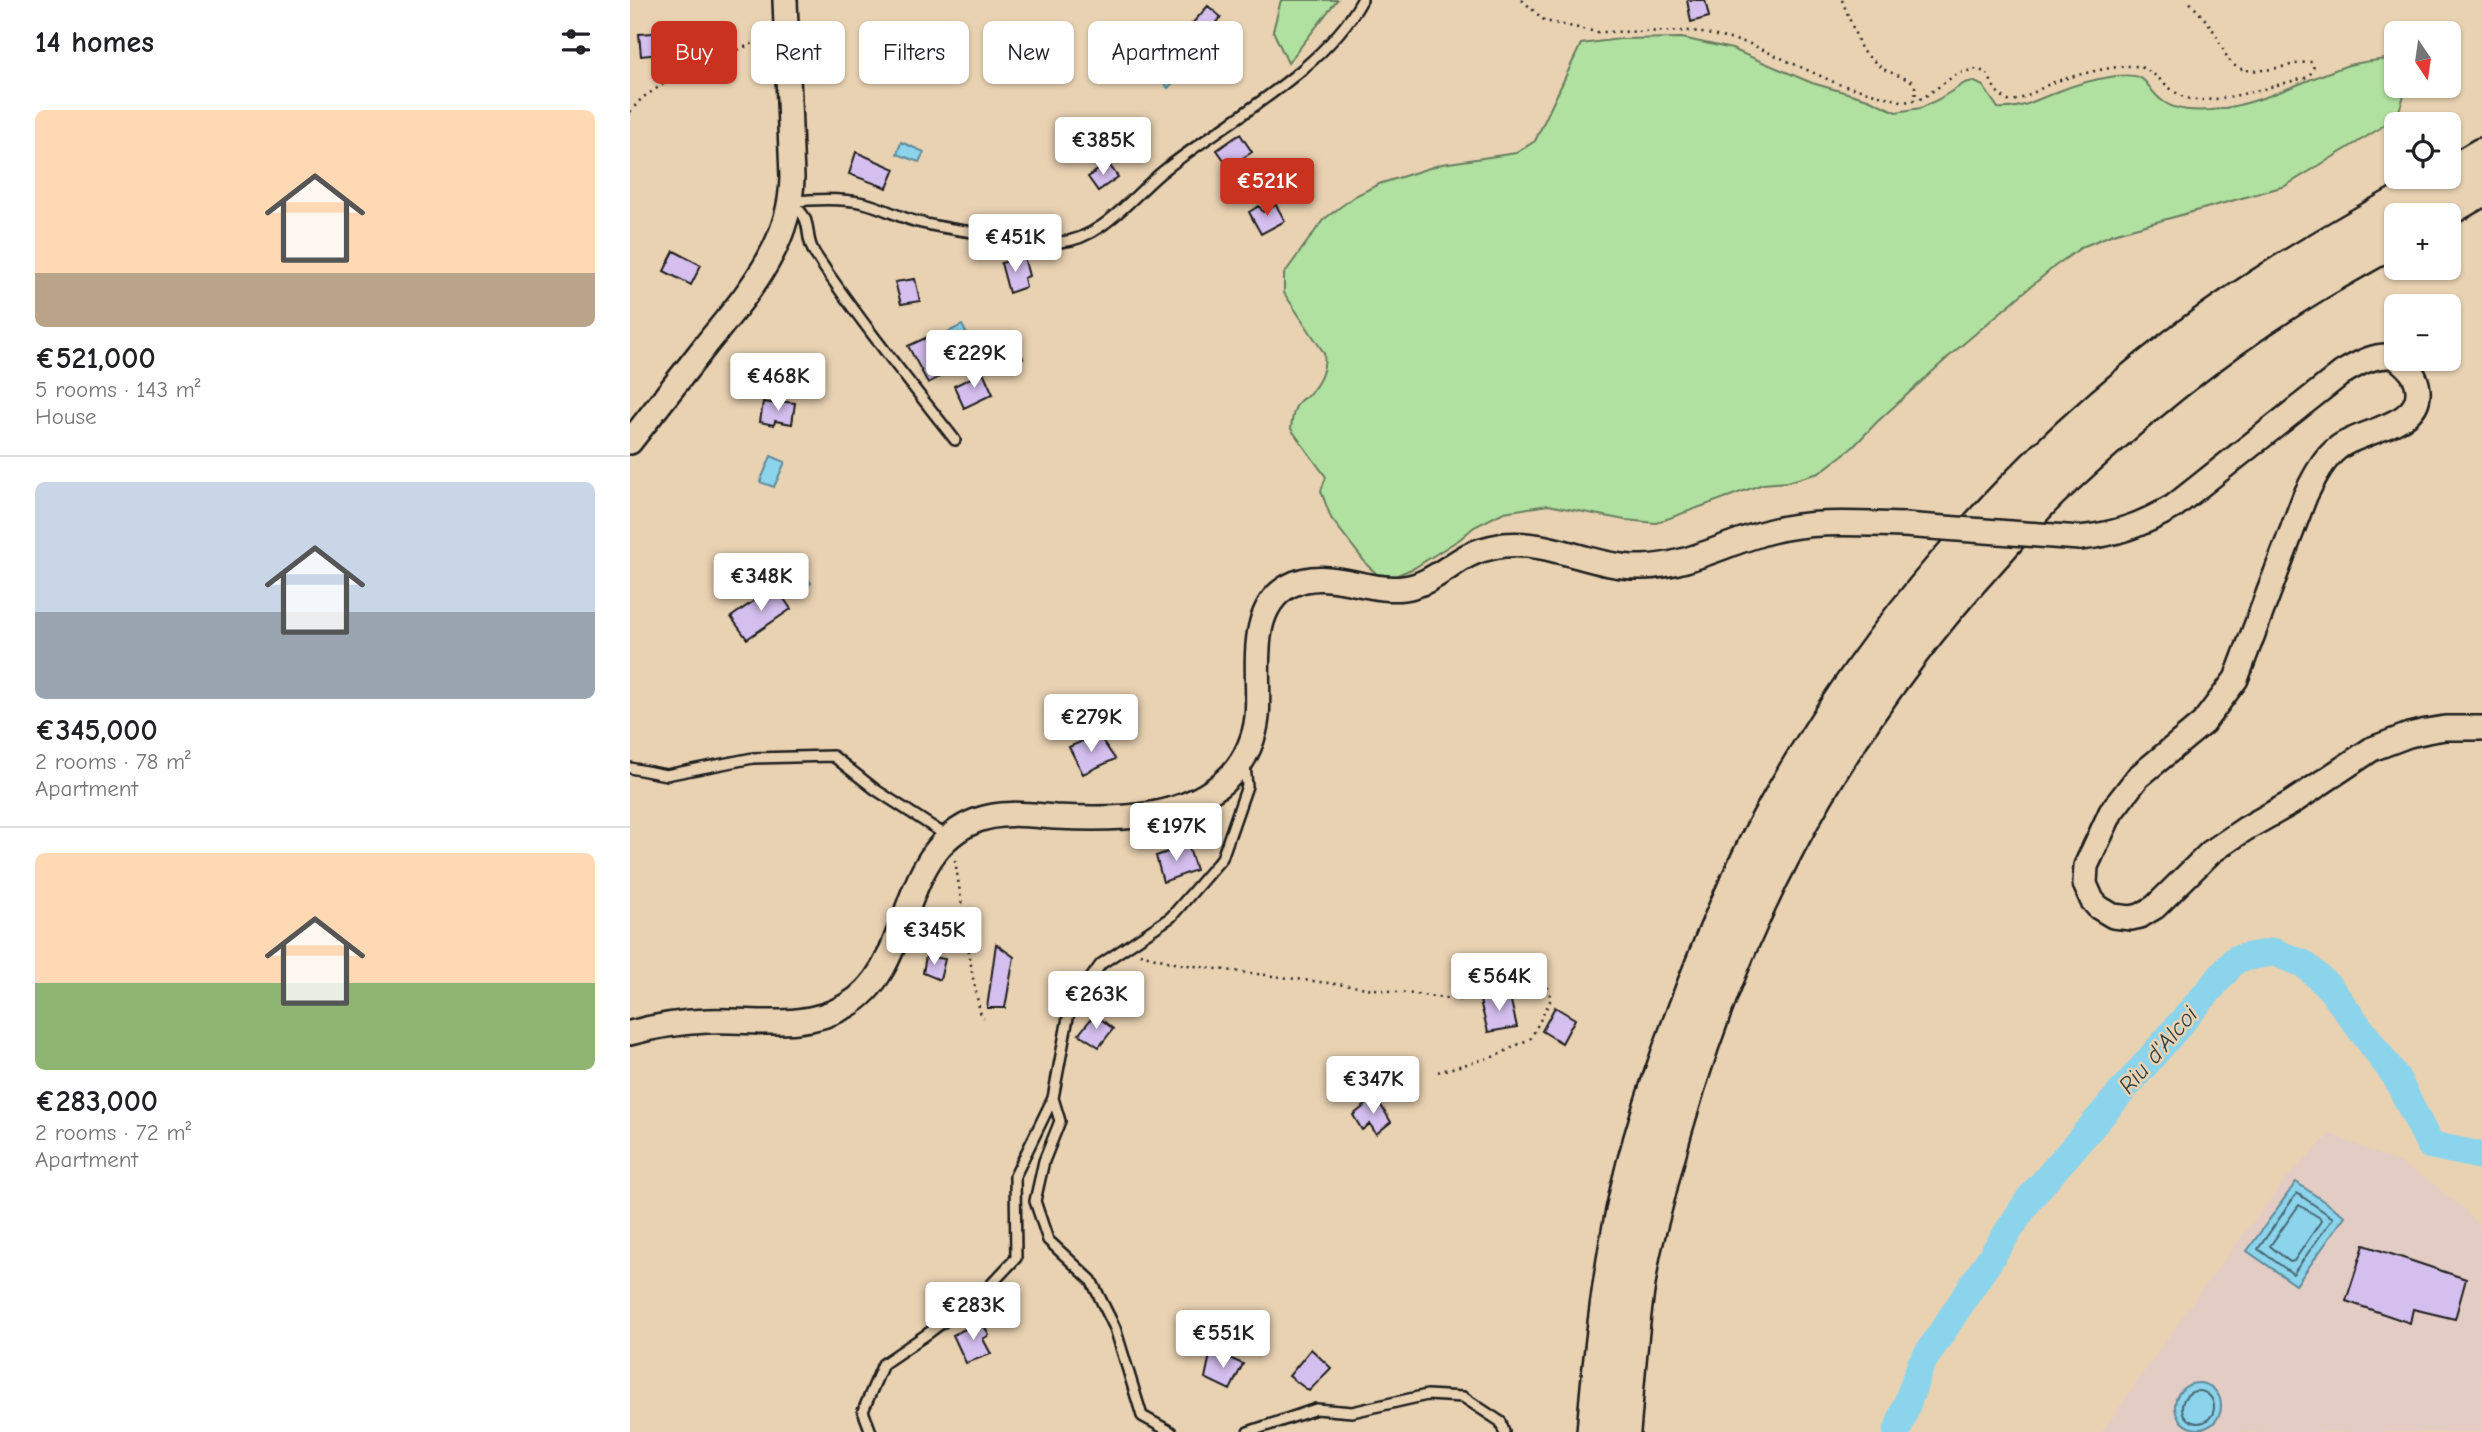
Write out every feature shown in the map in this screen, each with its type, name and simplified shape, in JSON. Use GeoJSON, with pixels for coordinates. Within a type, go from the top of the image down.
{"type":"FeatureCollection","features":[{"type":"Feature","properties":{"kind":"highway"},"geometry":{"type":"LineString","coordinates":[[2461,167],[2482,155]]}},
{"type":"Feature","properties":{"kind":"highway"},"geometry":{"type":"LineString","coordinates":[[1594,1432],[1603,1325],[1623,1208],[1651,1105],[1699,971],[1729,901],[1766,824],[1817,736],[1891,631],[1941,568],[2006,498],[2105,403],[2174,346],[2245,296],[2333,240],[2423,189]]}},
{"type":"Feature","properties":{"kind":"highway"},"geometry":{"type":"LineString","coordinates":[[2458,203],[2482,189]]}},
{"type":"Feature","properties":{"kind":"highway"},"geometry":{"type":"LineString","coordinates":[[1623,1432],[1631,1340],[1643,1254],[1682,1101],[1711,1016],[1774,870],[1824,780],[1885,687],[1958,594],[2050,491],[2137,414],[2210,356],[2315,285],[2384,246]]}},
{"type":"Feature","properties":{"kind":"street"},"geometry":{"type":"LineString","coordinates":[[785,0],[786,21]]}},
{"type":"Feature","properties":{"kind":"street"},"geometry":{"type":"LineString","coordinates":[[630,442],[758,280],[777,245],[790,202],[792,177],[788,84]]}},
{"type":"Feature","properties":{"kind":"street"},"geometry":{"type":"LineString","coordinates":[[630,1033],[659,1026],[710,1021],[794,1022],[832,1013],[850,1004],[866,992],[878,975],[927,863],[948,837],[963,826],[982,818],[1004,815],[1095,818],[1139,816],[1179,808],[1219,786],[1245,757],[1257,719],[1260,632],[1272,603],[1281,590],[1294,583],[1311,578],[1325,578],[1401,589],[1416,586],[1468,555],[1507,545],[1524,545],[1624,567],[1645,568],[1696,557],[1751,537],[1807,524],[1904,525],[2080,538],[2113,534],[2152,519],[2173,507],[2342,373],[2371,358],[2384,355]]}},
{"type":"Feature","properties":{"kind":"street"},"geometry":{"type":"LineString","coordinates":[[2410,371],[2418,386],[2418,399],[2413,410],[2400,421],[2358,436],[2340,446],[2325,460],[2315,475],[2236,679],[2203,723],[2124,792],[2111,812],[2086,866],[2087,892],[2105,913],[2122,918],[2140,916],[2155,907],[2211,852],[2372,749],[2427,730],[2482,727]]}},
{"type":"Feature","properties":{"kind":"lane"},"geometry":{"type":"LineString","coordinates":[[790,202],[865,203],[940,227],[1041,241],[1074,240],[1094,230],[1166,168],[1286,81],[1333,41],[1345,28],[1362,0]]}},
{"type":"Feature","properties":{"kind":"lane"},"geometry":{"type":"LineString","coordinates":[[790,202],[803,212],[813,251],[883,350],[955,440]]}},
{"type":"Feature","properties":{"kind":"lane"},"geometry":{"type":"LineString","coordinates":[[630,768],[666,775],[753,758],[832,756],[876,790],[948,837]]}},
{"type":"Feature","properties":{"kind":"lane"},"geometry":{"type":"LineString","coordinates":[[871,1432],[863,1411],[883,1364],[986,1290],[1016,1258],[1015,1176],[1053,1098],[1070,1007],[1101,964],[1171,917],[1222,858],[1247,786],[1245,757]]}},
{"type":"Feature","properties":{"kind":"lane"},"geometry":{"type":"LineString","coordinates":[[1053,1098],[1060,1121],[1044,1161],[1035,1201],[1048,1240],[1091,1280],[1115,1328],[1142,1416],[1171,1432]]}},
{"type":"Feature","properties":{"kind":"lane"},"geometry":{"type":"LineString","coordinates":[[1248,1432],[1317,1409],[1352,1412],[1427,1395],[1463,1397],[1501,1422],[1504,1432]]}},
{"type":"Feature","properties":{"kind":"path"},"geometry":{"type":"LineString","coordinates":[[1522,0],[1545,21],[1597,32],[1693,32],[1748,43],[1838,84],[1898,101],[1923,98],[1958,73],[1969,69],[1986,73],[1996,91],[2008,101],[2021,99],[2055,82],[2134,65],[2151,72],[2176,94],[2199,100],[2216,99],[2305,78],[2312,72],[2312,62],[2244,71],[2230,64],[2212,29],[2188,0]]}},
{"type":"Feature","properties":{"kind":"path"},"geometry":{"type":"LineString","coordinates":[[1842,0],[1862,51],[1883,69],[1911,81],[1915,87],[1916,100]]}},
{"type":"Feature","properties":{"kind":"path"},"geometry":{"type":"LineString","coordinates":[[630,112],[642,98],[668,81],[751,43]]}},
{"type":"Feature","properties":{"kind":"path"},"geometry":{"type":"LineString","coordinates":[[948,837],[956,862],[980,1012],[984,1018]]}},
{"type":"Feature","properties":{"kind":"path"},"geometry":{"type":"LineString","coordinates":[[1123,949],[1178,964],[1461,1000],[1522,972],[1544,974],[1551,999],[1531,1038],[1496,1056],[1434,1073]]}},
{"type":"Feature","properties":{"kind":"shaded area"},"geometry":{"type":"Polygon","coordinates":[[[2330,1134],[2400,1163],[2427,1179],[2464,1209],[2482,1229],[2482,1432],[2102,1432],[2196,1297],[2288,1176],[2330,1134]]]}},
{"type":"Feature","properties":{"kind":"green space"},"geometry":{"type":"Polygon","coordinates":[[[1281,0],[1337,0],[1288,63],[1273,31],[1281,0]]]}},
{"type":"Feature","properties":{"kind":"green space"},"geometry":{"type":"Polygon","coordinates":[[[1682,38],[1732,49],[1812,83],[1868,99],[1896,112],[1921,108],[1973,81],[1983,86],[1998,108],[2013,108],[2084,83],[2128,75],[2142,79],[2169,105],[2186,110],[2211,110],[2264,98],[2349,65],[2384,59],[2384,98],[2403,98],[2398,112],[2384,112],[2384,124],[2379,129],[2285,186],[2113,234],[2082,247],[2055,266],[1955,351],[1853,447],[1819,473],[1787,482],[1763,484],[1656,523],[1625,520],[1548,505],[1504,512],[1474,527],[1414,568],[1395,576],[1377,574],[1331,518],[1321,491],[1326,477],[1291,429],[1295,408],[1319,380],[1323,370],[1324,353],[1284,293],[1284,274],[1323,220],[1355,196],[1379,184],[1442,164],[1516,153],[1535,141],[1581,44],[1620,39],[1682,38]]]}},
{"type":"Feature","properties":{"kind":"water"},"geometry":{"type":"Polygon","coordinates":[[[901,142],[924,152],[919,162],[897,154],[901,142]]]}},
{"type":"Feature","properties":{"kind":"water"},"geometry":{"type":"Polygon","coordinates":[[[962,325],[968,336],[949,345],[944,334],[962,325]]]}},
{"type":"Feature","properties":{"kind":"water"},"geometry":{"type":"Polygon","coordinates":[[[771,456],[785,462],[774,487],[760,482],[771,456]]]}},
{"type":"Feature","properties":{"kind":"water"},"geometry":{"type":"Polygon","coordinates":[[[805,575],[811,583],[793,597],[786,589],[805,575]]]}},
{"type":"Feature","properties":{"kind":"water"},"geometry":{"type":"Polygon","coordinates":[[[2296,1182],[2345,1216],[2296,1285],[2247,1251],[2296,1182]]]}},
{"type":"Feature","properties":{"kind":"water"},"geometry":{"type":"Polygon","coordinates":[[[2198,1383],[2214,1390],[2221,1406],[2214,1422],[2198,1429],[2182,1422],[2175,1406],[2182,1390],[2198,1383]]]}},
{"type":"Feature","properties":{"kind":"building"},"geometry":{"type":"Polygon","coordinates":[[[1687,0],[1705,0],[1709,17],[1691,22],[1687,0]]]}},
{"type":"Feature","properties":{"kind":"building"},"geometry":{"type":"Polygon","coordinates":[[[1208,6],[1221,17],[1218,21],[1194,21],[1208,6]]]}},
{"type":"Feature","properties":{"kind":"building"},"geometry":{"type":"Polygon","coordinates":[[[651,33],[651,55],[641,56],[639,34],[651,33]]]}},
{"type":"Feature","properties":{"kind":"building"},"geometry":{"type":"Polygon","coordinates":[[[1240,134],[1252,152],[1229,167],[1217,150],[1240,134]]]}},
{"type":"Feature","properties":{"kind":"building"},"geometry":{"type":"Polygon","coordinates":[[[856,152],[895,169],[887,188],[849,174],[856,152]]]}},
{"type":"Feature","properties":{"kind":"building"},"geometry":{"type":"Polygon","coordinates":[[[1108,163],[1118,177],[1098,191],[1088,177],[1108,163]]]}},
{"type":"Feature","properties":{"kind":"building"},"geometry":{"type":"Polygon","coordinates":[[[1276,205],[1285,221],[1261,234],[1249,212],[1259,206],[1263,212],[1276,205]]]}},
{"type":"Feature","properties":{"kind":"building"},"geometry":{"type":"Polygon","coordinates":[[[674,251],[701,265],[691,285],[664,271],[674,251]]]}},
{"type":"Feature","properties":{"kind":"building"},"geometry":{"type":"Polygon","coordinates":[[[1024,257],[1029,276],[1024,278],[1026,287],[1009,293],[1001,263],[1024,257]]]}},
{"type":"Feature","properties":{"kind":"building"},"geometry":{"type":"Polygon","coordinates":[[[915,279],[920,301],[901,304],[895,282],[915,279]]]}},
{"type":"Feature","properties":{"kind":"building"},"geometry":{"type":"Polygon","coordinates":[[[934,334],[951,371],[928,383],[908,346],[934,334]]]}},
{"type":"Feature","properties":{"kind":"building"},"geometry":{"type":"Polygon","coordinates":[[[1014,338],[1023,358],[996,369],[991,358],[1002,353],[998,345],[1014,338]]]}},
{"type":"Feature","properties":{"kind":"building"},"geometry":{"type":"Polygon","coordinates":[[[983,372],[993,394],[964,408],[954,386],[983,372]]]}},
{"type":"Feature","properties":{"kind":"building"},"geometry":{"type":"Polygon","coordinates":[[[777,401],[795,403],[792,424],[775,421],[774,425],[760,422],[763,402],[776,404],[777,401]]]}},
{"type":"Feature","properties":{"kind":"building"},"geometry":{"type":"Polygon","coordinates":[[[775,586],[791,609],[747,639],[731,617],[775,586]]]}},
{"type":"Feature","properties":{"kind":"building"},"geometry":{"type":"Polygon","coordinates":[[[1098,734],[1115,759],[1083,774],[1069,747],[1098,734]]]}},
{"type":"Feature","properties":{"kind":"building"},"geometry":{"type":"Polygon","coordinates":[[[1188,845],[1196,870],[1163,882],[1156,856],[1188,845]]]}},
{"type":"Feature","properties":{"kind":"building"},"geometry":{"type":"Polygon","coordinates":[[[996,944],[1014,957],[1005,1008],[987,1008],[996,944]]]}},
{"type":"Feature","properties":{"kind":"building"},"geometry":{"type":"Polygon","coordinates":[[[926,956],[945,959],[940,980],[923,973],[926,956]]]}},
{"type":"Feature","properties":{"kind":"building"},"geometry":{"type":"Polygon","coordinates":[[[1509,993],[1517,1027],[1488,1032],[1480,1001],[1509,993]]]}},
{"type":"Feature","properties":{"kind":"building"},"geometry":{"type":"Polygon","coordinates":[[[1555,1007],[1575,1019],[1562,1043],[1542,1031],[1555,1007]]]}},
{"type":"Feature","properties":{"kind":"building"},"geometry":{"type":"Polygon","coordinates":[[[1095,1014],[1113,1029],[1099,1047],[1079,1034],[1095,1014]]]}},
{"type":"Feature","properties":{"kind":"building"},"geometry":{"type":"Polygon","coordinates":[[[1376,1097],[1391,1122],[1376,1134],[1370,1124],[1362,1130],[1353,1115],[1376,1097]]]}},
{"type":"Feature","properties":{"kind":"building"},"geometry":{"type":"Polygon","coordinates":[[[2364,1245],[2466,1279],[2455,1319],[2413,1309],[2410,1323],[2346,1301],[2364,1245]]]}},
{"type":"Feature","properties":{"kind":"building"},"geometry":{"type":"Polygon","coordinates":[[[981,1321],[989,1335],[983,1339],[991,1354],[966,1363],[953,1335],[981,1321]]]}},
{"type":"Feature","properties":{"kind":"building"},"geometry":{"type":"Polygon","coordinates":[[[1311,1349],[1331,1368],[1309,1391],[1289,1376],[1311,1349]]]}},
{"type":"Feature","properties":{"kind":"building"},"geometry":{"type":"Polygon","coordinates":[[[1211,1350],[1243,1364],[1230,1390],[1205,1378],[1211,1350]]]}},
{"type":"Feature","properties":{"kind":"waterway","name":"Riu d'Alcoi"},"geometry":{"type":"LineString","coordinates":[[1897,1432],[1921,1364],[2030,1198],[2236,959],[2274,952],[2304,964],[2330,988],[2396,1077],[2430,1145],[2482,1156]]}}]}
